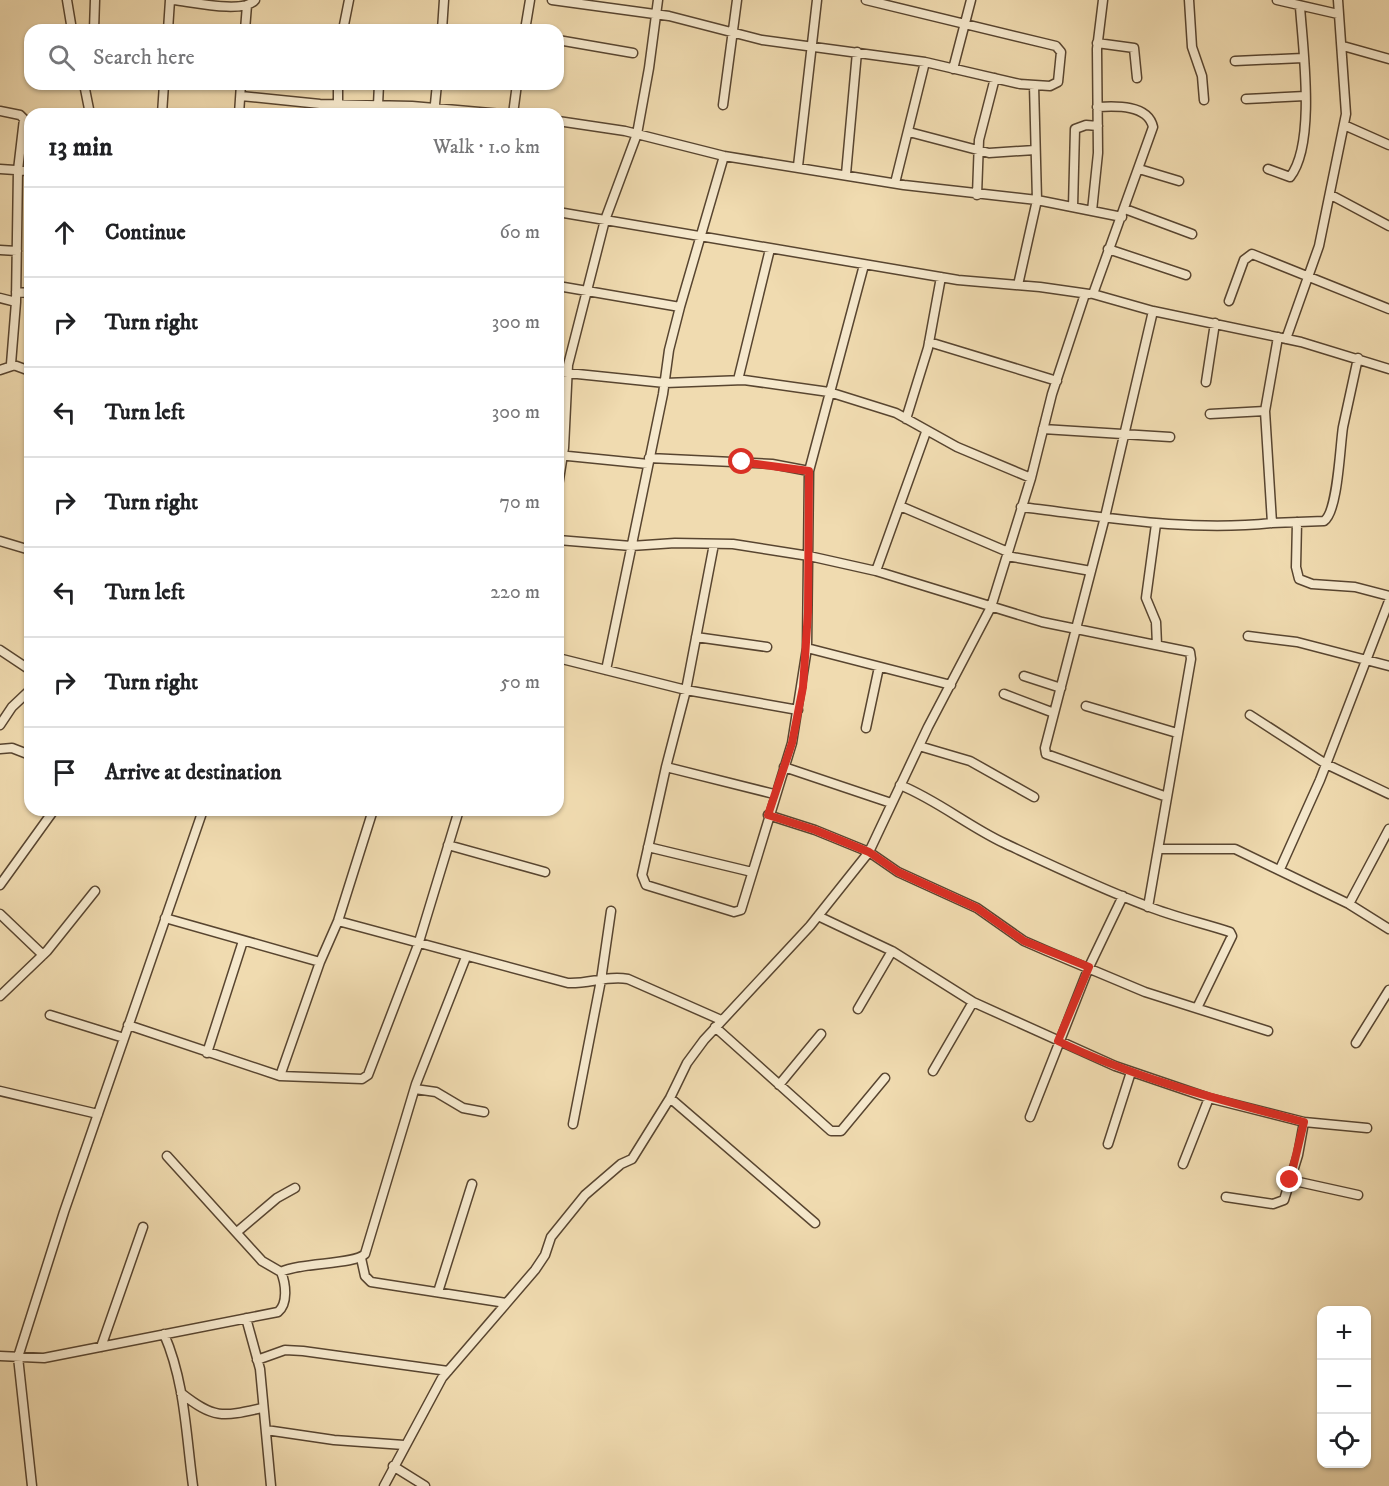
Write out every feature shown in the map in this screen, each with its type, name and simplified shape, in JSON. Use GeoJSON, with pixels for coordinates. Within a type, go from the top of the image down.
{"type":"FeatureCollection","features":[{"type":"Feature","properties":{"kind":"street"},"geometry":{"type":"LineString","coordinates":[[67,0],[71,24]]}},
{"type":"Feature","properties":{"kind":"street"},"geometry":{"type":"LineString","coordinates":[[94,24],[95,0]]}},
{"type":"Feature","properties":{"kind":"street"},"geometry":{"type":"LineString","coordinates":[[169,24],[172,0],[251,3],[246,24]]}},
{"type":"Feature","properties":{"kind":"street"},"geometry":{"type":"LineString","coordinates":[[344,24],[349,0]]}},
{"type":"Feature","properties":{"kind":"street"},"geometry":{"type":"LineString","coordinates":[[442,24],[444,0]]}},
{"type":"Feature","properties":{"kind":"street"},"geometry":{"type":"LineString","coordinates":[[526,24],[530,0]]}},
{"type":"Feature","properties":{"kind":"street"},"geometry":{"type":"LineString","coordinates":[[552,0],[655,14],[732,33],[810,47],[925,62],[1034,86],[1050,86],[1058,82],[1060,48],[866,0]]}},
{"type":"Feature","properties":{"kind":"street"},"geometry":{"type":"LineString","coordinates":[[564,414],[568,373],[585,291],[605,220],[637,134],[658,0]]}},
{"type":"Feature","properties":{"kind":"street"},"geometry":{"type":"LineString","coordinates":[[723,105],[737,0]]}},
{"type":"Feature","properties":{"kind":"street"},"geometry":{"type":"LineString","coordinates":[[798,166],[817,0]]}},
{"type":"Feature","properties":{"kind":"street"},"geometry":{"type":"LineString","coordinates":[[953,69],[971,0]]}},
{"type":"Feature","properties":{"kind":"street"},"geometry":{"type":"LineString","coordinates":[[1092,211],[1098,126],[1097,43],[1103,0]]}},
{"type":"Feature","properties":{"kind":"street"},"geometry":{"type":"LineString","coordinates":[[1189,0],[1192,47],[1202,76],[1204,100]]}},
{"type":"Feature","properties":{"kind":"street"},"geometry":{"type":"LineString","coordinates":[[1277,0],[1338,14]]}},
{"type":"Feature","properties":{"kind":"street"},"geometry":{"type":"LineString","coordinates":[[1272,523],[1265,411],[1282,338],[1319,246],[1344,125],[1346,98],[1338,0]]}},
{"type":"Feature","properties":{"kind":"street"},"geometry":{"type":"LineString","coordinates":[[1268,169],[1286,178],[1295,171],[1302,153],[1305,96],[1300,7]]}},
{"type":"Feature","properties":{"kind":"street"},"geometry":{"type":"LineString","coordinates":[[564,41],[633,53]]}},
{"type":"Feature","properties":{"kind":"street"},"geometry":{"type":"LineString","coordinates":[[1097,43],[1134,48],[1137,78]]}},
{"type":"Feature","properties":{"kind":"street"},"geometry":{"type":"LineString","coordinates":[[1342,46],[1389,59]]}},
{"type":"Feature","properties":{"kind":"street"},"geometry":{"type":"LineString","coordinates":[[846,174],[857,52]]}},
{"type":"Feature","properties":{"kind":"street"},"geometry":{"type":"LineString","coordinates":[[1235,61],[1303,58]]}},
{"type":"Feature","properties":{"kind":"street"},"geometry":{"type":"LineString","coordinates":[[895,183],[925,62]]}},
{"type":"Feature","properties":{"kind":"street"},"geometry":{"type":"LineString","coordinates":[[977,195],[977,151],[995,78]]}},
{"type":"Feature","properties":{"kind":"street"},"geometry":{"type":"LineString","coordinates":[[1018,285],[1037,200],[1034,86]]}},
{"type":"Feature","properties":{"kind":"street"},"geometry":{"type":"LineString","coordinates":[[85,90],[89,108]]}},
{"type":"Feature","properties":{"kind":"street"},"geometry":{"type":"LineString","coordinates":[[162,108],[164,90]]}},
{"type":"Feature","properties":{"kind":"street"},"geometry":{"type":"LineString","coordinates":[[240,108],[242,90]]}},
{"type":"Feature","properties":{"kind":"street"},"geometry":{"type":"LineString","coordinates":[[338,90],[338,104]]}},
{"type":"Feature","properties":{"kind":"street"},"geometry":{"type":"LineString","coordinates":[[378,105],[379,90]]}},
{"type":"Feature","properties":{"kind":"street"},"geometry":{"type":"LineString","coordinates":[[435,108],[437,90]]}},
{"type":"Feature","properties":{"kind":"street"},"geometry":{"type":"LineString","coordinates":[[514,108],[516,90]]}},
{"type":"Feature","properties":{"kind":"street"},"geometry":{"type":"LineString","coordinates":[[241,96],[406,108]]}},
{"type":"Feature","properties":{"kind":"street"},"geometry":{"type":"LineString","coordinates":[[1246,99],[1305,96]]}},
{"type":"Feature","properties":{"kind":"street"},"geometry":{"type":"LineString","coordinates":[[384,1486],[404,1445],[448,1371],[481,1336],[535,1270],[545,1256],[551,1237],[585,1195],[621,1164],[632,1159],[670,1098],[687,1063],[718,1024],[818,916],[869,852],[919,746],[991,607],[1031,478],[1057,381],[1089,294],[1123,213],[1153,127],[1152,122],[1131,108],[1097,107]]}},
{"type":"Feature","properties":{"kind":"street"},"geometry":{"type":"LineString","coordinates":[[0,111],[20,114],[24,119],[18,170],[16,297],[12,366]]}},
{"type":"Feature","properties":{"kind":"street"},"geometry":{"type":"LineString","coordinates":[[564,122],[637,134],[724,156],[977,195],[1037,200],[1092,211],[1123,213],[1192,234]]}},
{"type":"Feature","properties":{"kind":"street"},"geometry":{"type":"LineString","coordinates":[[1344,125],[1389,145]]}},
{"type":"Feature","properties":{"kind":"street"},"geometry":{"type":"LineString","coordinates":[[1073,207],[1075,129],[1098,126]]}},
{"type":"Feature","properties":{"kind":"street"},"geometry":{"type":"LineString","coordinates":[[909,132],[977,151],[1018,153],[1035,150]]}},
{"type":"Feature","properties":{"kind":"street"},"geometry":{"type":"LineString","coordinates":[[606,670],[665,383],[669,350],[724,156]]}},
{"type":"Feature","properties":{"kind":"street"},"geometry":{"type":"LineString","coordinates":[[1139,169],[1179,181]]}},
{"type":"Feature","properties":{"kind":"street"},"geometry":{"type":"LineString","coordinates":[[0,170],[24,170]]}},
{"type":"Feature","properties":{"kind":"street"},"geometry":{"type":"LineString","coordinates":[[1331,195],[1389,226]]}},
{"type":"Feature","properties":{"kind":"street"},"geometry":{"type":"LineString","coordinates":[[564,213],[941,277],[1089,294],[1153,311],[1282,338],[1358,358],[1389,369]]}},
{"type":"Feature","properties":{"kind":"street"},"geometry":{"type":"LineString","coordinates":[[738,380],[770,249]]}},
{"type":"Feature","properties":{"kind":"street"},"geometry":{"type":"LineString","coordinates":[[1108,249],[1186,275]]}},
{"type":"Feature","properties":{"kind":"street"},"geometry":{"type":"LineString","coordinates":[[0,250],[17,250]]}},
{"type":"Feature","properties":{"kind":"street"},"geometry":{"type":"LineString","coordinates":[[1229,301],[1244,260],[1252,254],[1389,309]]}},
{"type":"Feature","properties":{"kind":"street"},"geometry":{"type":"LineString","coordinates":[[714,544],[686,690],[642,874],[646,885],[734,912],[741,910],[774,794],[792,743],[807,648],[809,471],[864,265]]}},
{"type":"Feature","properties":{"kind":"street"},"geometry":{"type":"LineString","coordinates":[[906,419],[929,342],[941,277]]}},
{"type":"Feature","properties":{"kind":"street"},"geometry":{"type":"LineString","coordinates":[[564,287],[680,307]]}},
{"type":"Feature","properties":{"kind":"street"},"geometry":{"type":"LineString","coordinates":[[0,297],[16,297],[24,294]]}},
{"type":"Feature","properties":{"kind":"street"},"geometry":{"type":"LineString","coordinates":[[1153,311],[1105,517],[1045,746],[1046,754],[1167,797]]}},
{"type":"Feature","properties":{"kind":"street"},"geometry":{"type":"LineString","coordinates":[[1206,382],[1215,323]]}},
{"type":"Feature","properties":{"kind":"street"},"geometry":{"type":"LineString","coordinates":[[929,342],[1057,381]]}},
{"type":"Feature","properties":{"kind":"street"},"geometry":{"type":"LineString","coordinates":[[1022,507],[1156,524],[1220,528],[1324,521],[1329,515],[1338,474],[1343,430],[1358,358]]}},
{"type":"Feature","properties":{"kind":"street"},"geometry":{"type":"LineString","coordinates":[[0,370],[12,366],[24,369]]}},
{"type":"Feature","properties":{"kind":"street"},"geometry":{"type":"LineString","coordinates":[[564,373],[665,383],[738,380],[829,392],[874,405],[906,419],[926,432],[1031,478]]}},
{"type":"Feature","properties":{"kind":"street"},"geometry":{"type":"LineString","coordinates":[[1209,414],[1265,411]]}},
{"type":"Feature","properties":{"kind":"street"},"geometry":{"type":"LineString","coordinates":[[1043,429],[1170,437]]}},
{"type":"Feature","properties":{"kind":"street"},"geometry":{"type":"LineString","coordinates":[[876,571],[926,432]]}},
{"type":"Feature","properties":{"kind":"street"},"geometry":{"type":"LineString","coordinates":[[564,455],[649,461],[772,464],[809,471]]}},
{"type":"Feature","properties":{"kind":"street"},"geometry":{"type":"LineString","coordinates":[[900,506],[1007,554],[1091,571]]}},
{"type":"Feature","properties":{"kind":"street"},"geometry":{"type":"LineString","coordinates":[[1297,522],[1296,567],[1299,579],[1312,584],[1354,587],[1389,596]]}},
{"type":"Feature","properties":{"kind":"street"},"geometry":{"type":"LineString","coordinates":[[1156,524],[1146,598],[1156,622],[1157,645]]}},
{"type":"Feature","properties":{"kind":"street"},"geometry":{"type":"LineString","coordinates":[[564,540],[632,546],[675,543],[733,544],[809,556],[876,571],[991,607],[1190,652],[1192,655],[1148,907]]}},
{"type":"Feature","properties":{"kind":"street"},"geometry":{"type":"LineString","coordinates":[[0,541],[24,547]]}},
{"type":"Feature","properties":{"kind":"street"},"geometry":{"type":"LineString","coordinates":[[1280,869],[1326,764],[1389,601]]}},
{"type":"Feature","properties":{"kind":"street"},"geometry":{"type":"LineString","coordinates":[[1248,636],[1297,642],[1389,666]]}},
{"type":"Feature","properties":{"kind":"street"},"geometry":{"type":"LineString","coordinates":[[696,637],[767,647]]}},
{"type":"Feature","properties":{"kind":"street"},"geometry":{"type":"LineString","coordinates":[[807,648],[951,685]]}},
{"type":"Feature","properties":{"kind":"street"},"geometry":{"type":"LineString","coordinates":[[0,650],[24,666]]}},
{"type":"Feature","properties":{"kind":"street"},"geometry":{"type":"LineString","coordinates":[[564,660],[686,690],[798,710]]}},
{"type":"Feature","properties":{"kind":"street"},"geometry":{"type":"LineString","coordinates":[[866,728],[879,668]]}},
{"type":"Feature","properties":{"kind":"street"},"geometry":{"type":"LineString","coordinates":[[1024,676],[1061,688]]}},
{"type":"Feature","properties":{"kind":"street"},"geometry":{"type":"LineString","coordinates":[[1004,694],[1054,713]]}},
{"type":"Feature","properties":{"kind":"street"},"geometry":{"type":"LineString","coordinates":[[0,725],[12,707],[24,696]]}},
{"type":"Feature","properties":{"kind":"street"},"geometry":{"type":"LineString","coordinates":[[1086,706],[1177,733]]}},
{"type":"Feature","properties":{"kind":"street"},"geometry":{"type":"LineString","coordinates":[[1250,716],[1326,764],[1389,794]]}},
{"type":"Feature","properties":{"kind":"street"},"geometry":{"type":"LineString","coordinates":[[919,746],[970,761],[1034,797]]}},
{"type":"Feature","properties":{"kind":"street"},"geometry":{"type":"LineString","coordinates":[[2,747],[24,753]]}},
{"type":"Feature","properties":{"kind":"street"},"geometry":{"type":"LineString","coordinates":[[784,766],[891,803]]}},
{"type":"Feature","properties":{"kind":"street"},"geometry":{"type":"LineString","coordinates":[[666,767],[774,794]]}},
{"type":"Feature","properties":{"kind":"street"},"geometry":{"type":"LineString","coordinates":[[900,785],[923,794],[968,824],[1004,843],[1148,907],[1231,934],[1197,1008]]}},
{"type":"Feature","properties":{"kind":"street"},"geometry":{"type":"LineString","coordinates":[[768,815],[815,830],[869,852],[898,872],[977,908],[1024,941],[1145,992],[1197,1008],[1226,1020],[1268,1031]]}},
{"type":"Feature","properties":{"kind":"street"},"geometry":{"type":"LineString","coordinates":[[0,885],[50,816]]}},
{"type":"Feature","properties":{"kind":"street"},"geometry":{"type":"LineString","coordinates":[[32,1486],[18,1357],[128,1025],[201,816]]}},
{"type":"Feature","properties":{"kind":"street"},"geometry":{"type":"LineString","coordinates":[[280,1076],[320,962],[338,921],[371,816]]}},
{"type":"Feature","properties":{"kind":"street"},"geometry":{"type":"LineString","coordinates":[[128,1025],[280,1076],[365,1078],[375,1061],[418,945],[457,816]]}},
{"type":"Feature","properties":{"kind":"street"},"geometry":{"type":"LineString","coordinates":[[1349,904],[1389,829]]}},
{"type":"Feature","properties":{"kind":"street"},"geometry":{"type":"LineString","coordinates":[[448,845],[545,872]]}},
{"type":"Feature","properties":{"kind":"street"},"geometry":{"type":"LineString","coordinates":[[648,847],[752,872]]}},
{"type":"Feature","properties":{"kind":"street"},"geometry":{"type":"LineString","coordinates":[[1158,849],[1235,849],[1349,904],[1389,929]]}},
{"type":"Feature","properties":{"kind":"street"},"geometry":{"type":"LineString","coordinates":[[0,996],[43,955],[95,891]]}},
{"type":"Feature","properties":{"kind":"street"},"geometry":{"type":"LineString","coordinates":[[1030,1117],[1058,1041],[1122,896]]}},
{"type":"Feature","properties":{"kind":"street"},"geometry":{"type":"LineString","coordinates":[[573,1124],[601,980],[611,911]]}},
{"type":"Feature","properties":{"kind":"street"},"geometry":{"type":"LineString","coordinates":[[0,914],[43,955]]}},
{"type":"Feature","properties":{"kind":"street"},"geometry":{"type":"LineString","coordinates":[[818,916],[892,951],[973,1002],[1131,1072],[1209,1098],[1304,1122],[1366,1128]]}},
{"type":"Feature","properties":{"kind":"street"},"geometry":{"type":"LineString","coordinates":[[165,918],[320,962]]}},
{"type":"Feature","properties":{"kind":"street"},"geometry":{"type":"LineString","coordinates":[[338,921],[418,945],[568,983],[616,976],[628,979],[718,1024],[828,1130],[838,1132],[885,1078]]}},
{"type":"Feature","properties":{"kind":"street"},"geometry":{"type":"LineString","coordinates":[[207,1053],[243,941]]}},
{"type":"Feature","properties":{"kind":"street"},"geometry":{"type":"LineString","coordinates":[[858,1009],[892,951]]}},
{"type":"Feature","properties":{"kind":"street"},"geometry":{"type":"LineString","coordinates":[[466,957],[415,1089],[368,1243],[361,1258],[365,1276],[371,1282],[506,1303]]}},
{"type":"Feature","properties":{"kind":"street"},"geometry":{"type":"LineString","coordinates":[[1356,1043],[1389,990]]}},
{"type":"Feature","properties":{"kind":"street"},"geometry":{"type":"LineString","coordinates":[[933,1071],[973,1002]]}},
{"type":"Feature","properties":{"kind":"street"},"geometry":{"type":"LineString","coordinates":[[50,1015],[124,1038]]}},
{"type":"Feature","properties":{"kind":"street"},"geometry":{"type":"LineString","coordinates":[[779,1085],[821,1034]]}},
{"type":"Feature","properties":{"kind":"street"},"geometry":{"type":"LineString","coordinates":[[1108,1144],[1131,1072]]}},
{"type":"Feature","properties":{"kind":"street"},"geometry":{"type":"LineString","coordinates":[[415,1089],[436,1092],[463,1108],[484,1112]]}},
{"type":"Feature","properties":{"kind":"street"},"geometry":{"type":"LineString","coordinates":[[0,1091],[98,1114]]}},
{"type":"Feature","properties":{"kind":"street"},"geometry":{"type":"LineString","coordinates":[[670,1098],[815,1223]]}},
{"type":"Feature","properties":{"kind":"street"},"geometry":{"type":"LineString","coordinates":[[1183,1164],[1209,1098]]}},
{"type":"Feature","properties":{"kind":"street"},"geometry":{"type":"LineString","coordinates":[[1226,1197],[1278,1203],[1284,1200],[1304,1122]]}},
{"type":"Feature","properties":{"kind":"street"},"geometry":{"type":"LineString","coordinates":[[167,1156],[262,1260],[281,1272]]}},
{"type":"Feature","properties":{"kind":"street"},"geometry":{"type":"LineString","coordinates":[[1290,1180],[1358,1195]]}},
{"type":"Feature","properties":{"kind":"street"},"geometry":{"type":"LineString","coordinates":[[438,1292],[472,1184]]}},
{"type":"Feature","properties":{"kind":"street"},"geometry":{"type":"LineString","coordinates":[[237,1232],[277,1198],[295,1188]]}},
{"type":"Feature","properties":{"kind":"street"},"geometry":{"type":"LineString","coordinates":[[101,1347],[143,1227]]}},
{"type":"Feature","properties":{"kind":"street"},"geometry":{"type":"LineString","coordinates":[[281,1272],[289,1268],[361,1258]]}},
{"type":"Feature","properties":{"kind":"street"},"geometry":{"type":"LineString","coordinates":[[0,1356],[44,1358],[282,1309],[285,1304],[281,1272]]}},
{"type":"Feature","properties":{"kind":"street"},"geometry":{"type":"LineString","coordinates":[[246,1318],[257,1360],[271,1486]]}},
{"type":"Feature","properties":{"kind":"street"},"geometry":{"type":"LineString","coordinates":[[164,1334],[175,1358],[193,1486]]}},
{"type":"Feature","properties":{"kind":"street"},"geometry":{"type":"LineString","coordinates":[[257,1360],[285,1350],[303,1351],[448,1371]]}},
{"type":"Feature","properties":{"kind":"street"},"geometry":{"type":"LineString","coordinates":[[181,1393],[210,1413],[222,1416],[262,1408]]}},
{"type":"Feature","properties":{"kind":"street"},"geometry":{"type":"LineString","coordinates":[[266,1430],[334,1440],[404,1445]]}},
{"type":"Feature","properties":{"kind":"street"},"geometry":{"type":"LineString","coordinates":[[393,1466],[425,1486]]}},
{"type":"Feature","properties":{"kind":"route"},"geometry":{"type":"LineString","coordinates":[[742,462],[772,464],[809,471],[807,495],[808,612],[803,687],[792,743],[768,815],[851,843],[898,872],[977,908],[1004,924],[1024,941],[1089,967],[1058,1041],[1115,1066],[1209,1098],[1304,1122],[1298,1155],[1290,1180]]}}]}
